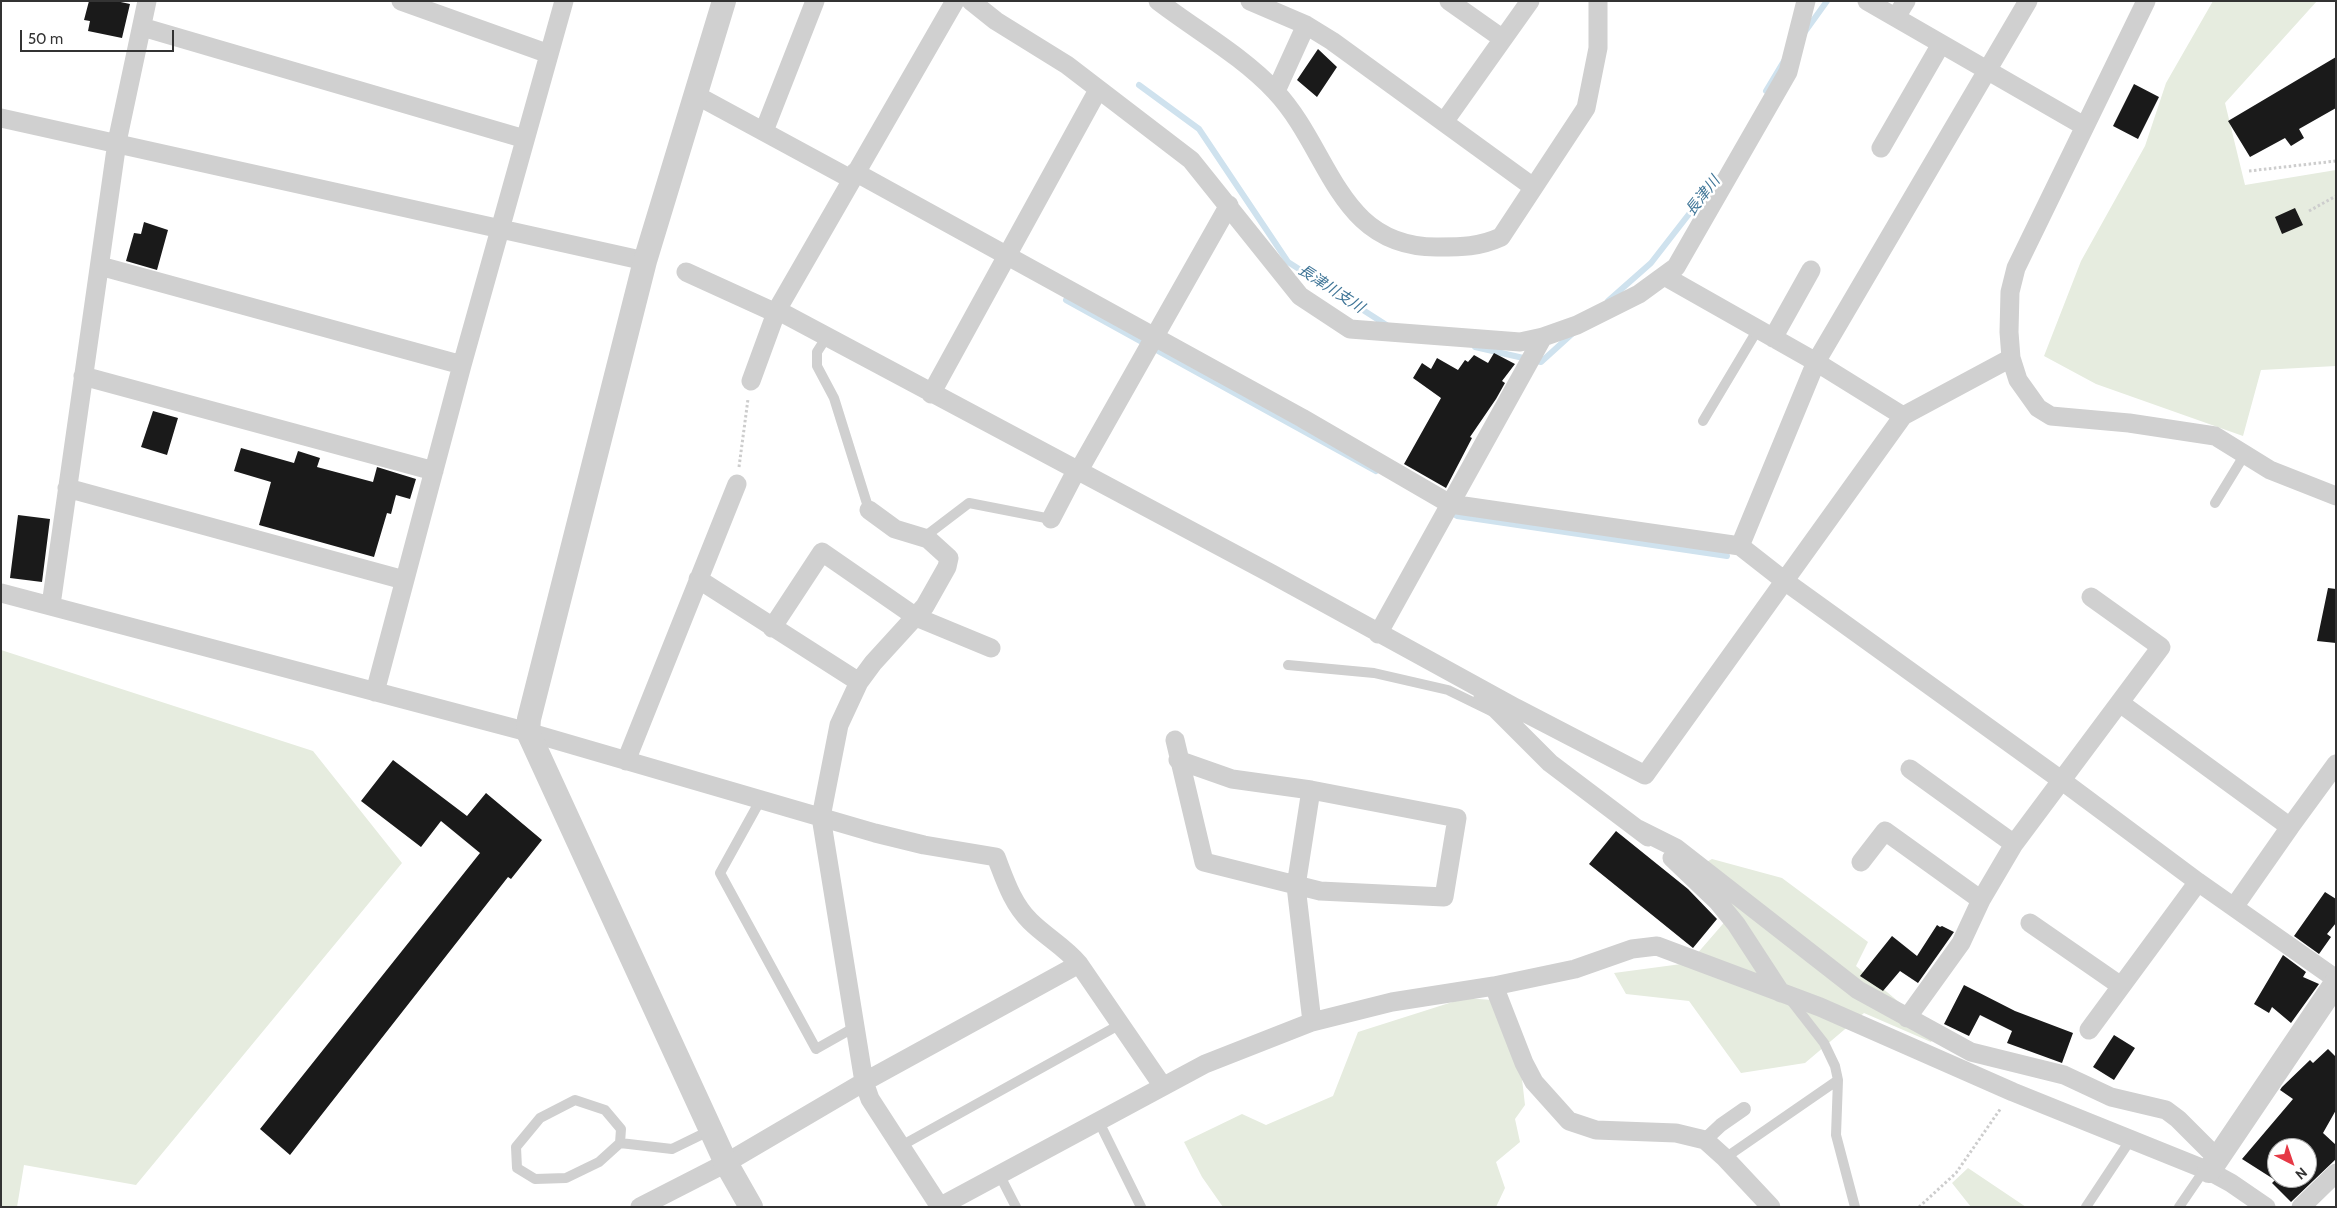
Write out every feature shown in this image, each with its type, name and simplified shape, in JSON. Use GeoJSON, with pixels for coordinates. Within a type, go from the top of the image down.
{"type":"FeatureCollection","features":[{"type":"Feature","properties":{"kind":"street"},"geometry":{"type":"LineString","coordinates":[[51,606],[117,142],[147,1]]}},
{"type":"Feature","properties":{"kind":"street"},"geometry":{"type":"LineString","coordinates":[[401,1],[549,54]]}},
{"type":"Feature","properties":{"kind":"street"},"geometry":{"type":"LineString","coordinates":[[375,692],[462,365],[564,1]]}},
{"type":"Feature","properties":{"kind":"street"},"geometry":{"type":"LineString","coordinates":[[724,1],[645,261],[583,499],[529,719],[528,732],[726,1163],[751,1207]]}},
{"type":"Feature","properties":{"kind":"street"},"geometry":{"type":"LineString","coordinates":[[764,131],[815,1]]}},
{"type":"Feature","properties":{"kind":"street"},"geometry":{"type":"LineString","coordinates":[[750,381],[776,312],[853,175],[955,1]]}},
{"type":"Feature","properties":{"kind":"street"},"geometry":{"type":"LineString","coordinates":[[970,1],[996,21],[1067,66],[1192,160],[1300,296],[1350,329],[1520,342],[1544,337],[1578,325],[1639,294],[1676,267],[1788,72],[1806,1]]}},
{"type":"Feature","properties":{"kind":"street"},"geometry":{"type":"LineString","coordinates":[[1158,1],[1243,61],[1276,91],[1344,198],[1361,218],[1377,232],[1392,240],[1418,248],[1484,245],[1501,237],[1586,108],[1598,48],[1598,1]]}},
{"type":"Feature","properties":{"kind":"street"},"geometry":{"type":"LineString","coordinates":[[1250,1],[1306,25],[1332,40],[1533,188]]}},
{"type":"Feature","properties":{"kind":"street"},"geometry":{"type":"LineString","coordinates":[[1449,1],[1503,39]]}},
{"type":"Feature","properties":{"kind":"street"},"geometry":{"type":"LineString","coordinates":[[1444,122],[1530,1]]}},
{"type":"Feature","properties":{"kind":"street"},"geometry":{"type":"LineString","coordinates":[[1867,1],[2084,126]]}},
{"type":"Feature","properties":{"kind":"street"},"geometry":{"type":"LineString","coordinates":[[1896,18],[1906,1]]}},
{"type":"Feature","properties":{"kind":"street"},"geometry":{"type":"LineString","coordinates":[[1740,546],[1816,362],[2028,1]]}},
{"type":"Feature","properties":{"kind":"street"},"geometry":{"type":"LineString","coordinates":[[2146,1],[2016,268],[2010,292],[2009,332],[2011,358],[2018,380],[2038,408],[2051,416],[2129,423],[2215,436],[2270,470],[2336,496]]}},
{"type":"Feature","properties":{"kind":"street"},"geometry":{"type":"LineString","coordinates":[[1276,91],[1306,25]]}},
{"type":"Feature","properties":{"kind":"street"},"geometry":{"type":"LineString","coordinates":[[142,27],[525,139]]}},
{"type":"Feature","properties":{"kind":"street"},"geometry":{"type":"LineString","coordinates":[[1881,148],[1941,44]]}},
{"type":"Feature","properties":{"kind":"street"},"geometry":{"type":"LineString","coordinates":[[932,394],[1098,90]]}},
{"type":"Feature","properties":{"kind":"street"},"geometry":{"type":"LineString","coordinates":[[696,95],[853,175],[1155,336],[1450,504],[1740,546],[1786,582],[2062,780],[2198,882],[2336,981],[2210,1166]]}},
{"type":"Feature","properties":{"kind":"street"},"geometry":{"type":"LineString","coordinates":[[1,118],[117,142],[645,261]]}},
{"type":"Feature","properties":{"kind":"street"},"geometry":{"type":"LineString","coordinates":[[1051,519],[1229,205]]}},
{"type":"Feature","properties":{"kind":"street"},"geometry":{"type":"LineString","coordinates":[[100,266],[462,365]]}},
{"type":"Feature","properties":{"kind":"street"},"geometry":{"type":"LineString","coordinates":[[1765,333],[1810,270]]}},
{"type":"Feature","properties":{"kind":"street"},"geometry":{"type":"LineString","coordinates":[[686,272],[776,312],[826,338],[1270,573],[1378,634],[1645,775],[1786,582],[1903,416],[2011,358]]}},
{"type":"Feature","properties":{"kind":"street"},"geometry":{"type":"LineString","coordinates":[[1666,276],[1816,362],[1903,416]]}},
{"type":"Feature","properties":{"kind":"street"},"geometry":{"type":"LineString","coordinates":[[1378,634],[1544,337]]}},
{"type":"Feature","properties":{"kind":"street"},"geometry":{"type":"LineString","coordinates":[[83,376],[434,471]]}},
{"type":"Feature","properties":{"kind":"street"},"geometry":{"type":"LineString","coordinates":[[626,761],[737,484]]}},
{"type":"Feature","properties":{"kind":"street"},"geometry":{"type":"LineString","coordinates":[[68,488],[404,580]]}},
{"type":"Feature","properties":{"kind":"street"},"geometry":{"type":"LineString","coordinates":[[869,510],[895,529],[928,539],[950,558],[925,606],[873,663],[859,682],[839,724],[821,818],[864,1082],[870,1099],[939,1207],[1162,1085],[1205,1064],[1312,1022],[1392,1002],[1494,986],[1574,969],[1632,948],[1657,946],[1683,954],[1820,1007],[2013,1092],[2131,1139],[2210,1166]]}},
{"type":"Feature","properties":{"kind":"street"},"geometry":{"type":"LineString","coordinates":[[772,628],[822,552],[916,617],[991,648]]}},
{"type":"Feature","properties":{"kind":"street"},"geometry":{"type":"LineString","coordinates":[[698,580],[859,682]]}},
{"type":"Feature","properties":{"kind":"street"},"geometry":{"type":"LineString","coordinates":[[1,593],[528,732],[821,818],[924,845],[996,857],[1011,896],[1030,921],[1068,951],[1079,964],[1119,1025],[1162,1085]]}},
{"type":"Feature","properties":{"kind":"street"},"geometry":{"type":"LineString","coordinates":[[1907,1018],[1961,943],[1980,900],[2014,844],[2161,646],[2091,597]]}},
{"type":"Feature","properties":{"kind":"street"},"geometry":{"type":"LineString","coordinates":[[1470,682],[1550,763],[1638,828],[1718,902],[1736,924],[1784,994]]}},
{"type":"Feature","properties":{"kind":"street"},"geometry":{"type":"LineString","coordinates":[[2120,703],[2290,827]]}},
{"type":"Feature","properties":{"kind":"street"},"geometry":{"type":"LineString","coordinates":[[1175,740],[1178,760],[1204,862],[1320,891],[1444,897],[1457,818],[1311,790],[1232,779],[1178,760]]}},
{"type":"Feature","properties":{"kind":"street"},"geometry":{"type":"LineString","coordinates":[[2234,907],[2336,764]]}},
{"type":"Feature","properties":{"kind":"street"},"geometry":{"type":"LineString","coordinates":[[1910,769],[2014,844]]}},
{"type":"Feature","properties":{"kind":"street"},"geometry":{"type":"LineString","coordinates":[[1311,790],[1296,886],[1312,1022]]}},
{"type":"Feature","properties":{"kind":"street"},"geometry":{"type":"LineString","coordinates":[[1638,828],[1676,848],[1858,990],[1907,1018],[1971,1052],[2064,1075],[2111,1097],[2166,1110],[2178,1119],[2210,1166],[2266,1207]]}},
{"type":"Feature","properties":{"kind":"street"},"geometry":{"type":"LineString","coordinates":[[1861,862],[1884,831],[1980,900]]}},
{"type":"Feature","properties":{"kind":"street"},"geometry":{"type":"LineString","coordinates":[[2089,1030],[2198,882]]}},
{"type":"Feature","properties":{"kind":"street"},"geometry":{"type":"LineString","coordinates":[[2030,923],[2121,986]]}},
{"type":"Feature","properties":{"kind":"street"},"geometry":{"type":"LineString","coordinates":[[640,1207],[726,1163],[864,1082],[1079,964]]}},
{"type":"Feature","properties":{"kind":"street"},"geometry":{"type":"LineString","coordinates":[[1494,986],[1524,1062],[1534,1082],[1569,1121],[1596,1130],[1676,1132],[1705,1140],[1725,1158],[1771,1207]]}},
{"type":"Feature","properties":{"kind":"street"},"geometry":{"type":"LineString","coordinates":[[1705,1140],[1721,1125],[1744,1109]]}},
{"type":"Feature","properties":{"kind":"street"},"geometry":{"type":"LineString","coordinates":[[2300,1207],[2336,1173]]}},
{"type":"Feature","properties":{"kind":"lane"},"geometry":{"type":"LineString","coordinates":[[1703,421],[1765,333]]}},
{"type":"Feature","properties":{"kind":"lane"},"geometry":{"type":"LineString","coordinates":[[826,338],[817,352],[817,366],[834,398],[869,510]]}},
{"type":"Feature","properties":{"kind":"lane"},"geometry":{"type":"LineString","coordinates":[[2215,503],[2245,454]]}},
{"type":"Feature","properties":{"kind":"lane"},"geometry":{"type":"LineString","coordinates":[[923,538],[969,503],[1051,519]]}},
{"type":"Feature","properties":{"kind":"lane"},"geometry":{"type":"LineString","coordinates":[[1288,665],[1374,673],[1448,690],[1503,716]]}},
{"type":"Feature","properties":{"kind":"lane"},"geometry":{"type":"LineString","coordinates":[[761,799],[720,873],[816,1049],[855,1027]]}},
{"type":"Feature","properties":{"kind":"lane"},"geometry":{"type":"LineString","coordinates":[[1784,994],[1824,1043],[1835,1066],[1838,1080],[1836,1135],[1855,1207]]}},
{"type":"Feature","properties":{"kind":"lane"},"geometry":{"type":"LineString","coordinates":[[899,1146],[1119,1025]]}},
{"type":"Feature","properties":{"kind":"lane"},"geometry":{"type":"LineString","coordinates":[[1725,1158],[1838,1080]]}},
{"type":"Feature","properties":{"kind":"lane"},"geometry":{"type":"LineString","coordinates":[[620,1143],[621,1129],[605,1110],[575,1100],[540,1118],[516,1146],[517,1168],[534,1179],[566,1178],[599,1162],[620,1143],[672,1149],[711,1130]]}},
{"type":"Feature","properties":{"kind":"lane"},"geometry":{"type":"LineString","coordinates":[[1098,1120],[1141,1207]]}},
{"type":"Feature","properties":{"kind":"lane"},"geometry":{"type":"LineString","coordinates":[[2086,1207],[2131,1139]]}},
{"type":"Feature","properties":{"kind":"lane"},"geometry":{"type":"LineString","coordinates":[[2179,1207],[2210,1166]]}},
{"type":"Feature","properties":{"kind":"lane"},"geometry":{"type":"LineString","coordinates":[[999,1174],[1016,1207]]}},
{"type":"Feature","properties":{"kind":"path"},"geometry":{"type":"LineString","coordinates":[[2249,171],[2336,161]]}},
{"type":"Feature","properties":{"kind":"path"},"geometry":{"type":"LineString","coordinates":[[2308,211],[2336,196]]}},
{"type":"Feature","properties":{"kind":"path"},"geometry":{"type":"LineString","coordinates":[[737,484],[750,381]]}},
{"type":"Feature","properties":{"kind":"path"},"geometry":{"type":"LineString","coordinates":[[1918,1207],[1956,1173],[2013,1092]]}},
{"type":"Feature","properties":{"kind":"shaded area"},"geometry":{"type":"Polygon","coordinates":[[[2213,1],[2317,1],[2225,103],[2245,185],[2336,170],[2336,366],[2261,370],[2243,436],[2096,384],[2044,356],[2081,261],[2145,146],[2166,83],[2213,1]]]}},
{"type":"Feature","properties":{"kind":"shaded area"},"geometry":{"type":"Polygon","coordinates":[[[1,650],[313,751],[402,863],[136,1185],[24,1165],[17,1207],[1,1207],[1,650]]]}},
{"type":"Feature","properties":{"kind":"shaded area"},"geometry":{"type":"Polygon","coordinates":[[[1712,859],[1782,878],[1868,942],[1856,966],[1937,1034],[1931,1042],[1864,1013],[1805,1063],[1741,1073],[1689,1001],[1626,994],[1614,973],[1689,963],[1735,910],[1699,866],[1712,859]]]}},
{"type":"Feature","properties":{"kind":"shaded area"},"geometry":{"type":"Polygon","coordinates":[[[1465,998],[1492,1000],[1522,1079],[1525,1105],[1515,1119],[1520,1142],[1496,1162],[1505,1188],[1496,1207],[1223,1207],[1202,1177],[1184,1142],[1242,1114],[1266,1125],[1333,1096],[1358,1032],[1465,998]]]}},
{"type":"Feature","properties":{"kind":"shaded area"},"geometry":{"type":"Polygon","coordinates":[[[1968,1168],[2026,1207],[1971,1207],[1952,1183],[1968,1168]]]}},
{"type":"Feature","properties":{"kind":"building"},"geometry":{"type":"Polygon","coordinates":[[[89,1],[116,1],[130,4],[122,38],[88,31],[90,21],[84,20],[89,1]]]}},
{"type":"Feature","properties":{"kind":"building"},"geometry":{"type":"Polygon","coordinates":[[[1318,49],[1337,67],[1317,97],[1297,80],[1318,49]]]}},
{"type":"Feature","properties":{"kind":"building"},"geometry":{"type":"Polygon","coordinates":[[[2336,57],[2336,108],[2299,129],[2304,138],[2291,146],[2285,138],[2250,157],[2228,121],[2336,57]]]}},
{"type":"Feature","properties":{"kind":"building"},"geometry":{"type":"Polygon","coordinates":[[[2134,84],[2159,97],[2138,139],[2113,126],[2134,84]]]}},
{"type":"Feature","properties":{"kind":"building"},"geometry":{"type":"Polygon","coordinates":[[[2295,208],[2303,225],[2282,234],[2275,217],[2295,208]]]}},
{"type":"Feature","properties":{"kind":"building"},"geometry":{"type":"Polygon","coordinates":[[[144,222],[168,230],[157,270],[126,261],[134,233],[141,234],[144,222]]]}},
{"type":"Feature","properties":{"kind":"building"},"geometry":{"type":"Polygon","coordinates":[[[1494,353],[1515,364],[1502,381],[1505,383],[1496,399],[1470,437],[1472,438],[1446,488],[1404,464],[1441,398],[1413,378],[1422,363],[1431,369],[1437,358],[1458,370],[1465,360],[1468,362],[1474,355],[1488,363],[1494,353]]]}},
{"type":"Feature","properties":{"kind":"building"},"geometry":{"type":"Polygon","coordinates":[[[153,411],[178,418],[167,455],[141,447],[153,411]]]}},
{"type":"Feature","properties":{"kind":"building"},"geometry":{"type":"Polygon","coordinates":[[[241,448],[294,463],[298,451],[320,458],[317,467],[373,482],[377,467],[416,479],[410,499],[396,495],[391,514],[387,513],[374,557],[259,525],[271,482],[234,471],[241,448]]]}},
{"type":"Feature","properties":{"kind":"building"},"geometry":{"type":"Polygon","coordinates":[[[18,515],[50,519],[42,582],[10,578],[18,515]]]}},
{"type":"Feature","properties":{"kind":"building"},"geometry":{"type":"Polygon","coordinates":[[[2328,588],[2336,589],[2336,643],[2317,641],[2328,588]]]}},
{"type":"Feature","properties":{"kind":"building"},"geometry":{"type":"Polygon","coordinates":[[[393,760],[467,816],[486,793],[542,840],[511,879],[508,877],[290,1155],[260,1129],[480,853],[441,821],[421,847],[361,801],[393,760]]]}},
{"type":"Feature","properties":{"kind":"building"},"geometry":{"type":"Polygon","coordinates":[[[1616,831],[1688,889],[1717,919],[1693,948],[1589,864],[1616,831]]]}},
{"type":"Feature","properties":{"kind":"building"},"geometry":{"type":"Polygon","coordinates":[[[2325,892],[2336,899],[2336,923],[2327,934],[2331,937],[2319,954],[2294,936],[2325,892]]]}},
{"type":"Feature","properties":{"kind":"building"},"geometry":{"type":"Polygon","coordinates":[[[1937,925],[1954,932],[1918,983],[1900,971],[1883,991],[1860,976],[1892,936],[1917,956],[1937,925]]]}},
{"type":"Feature","properties":{"kind":"building"},"geometry":{"type":"Polygon","coordinates":[[[2283,955],[2306,972],[2303,977],[2319,984],[2291,1023],[2272,1007],[2269,1013],[2254,1004],[2283,955]]]}},
{"type":"Feature","properties":{"kind":"building"},"geometry":{"type":"Polygon","coordinates":[[[1964,985],[2015,1011],[2073,1033],[2062,1063],[2007,1043],[2012,1031],[1980,1015],[1969,1036],[1944,1024],[1964,985]]]}},
{"type":"Feature","properties":{"kind":"building"},"geometry":{"type":"Polygon","coordinates":[[[2114,1035],[2135,1048],[2114,1080],[2093,1067],[2114,1035]]]}},
{"type":"Feature","properties":{"kind":"building"},"geometry":{"type":"Polygon","coordinates":[[[2328,1049],[2336,1057],[2336,1110],[2323,1133],[2336,1145],[2336,1159],[2317,1177],[2317,1138],[2267,1138],[2267,1175],[2242,1159],[2293,1099],[2280,1090],[2310,1060],[2313,1063],[2328,1049]]]}},
{"type":"Feature","properties":{"kind":"building"},"geometry":{"type":"Polygon","coordinates":[[[2277,1188],[2306,1188],[2291,1202],[2277,1188]]]}},
{"type":"Feature","properties":{"kind":"waterway","name":"長津川"},"geometry":{"type":"LineString","coordinates":[[1804,33],[1827,1]]}},
{"type":"Feature","properties":{"kind":"waterway","name":"長津川"},"geometry":{"type":"LineString","coordinates":[[1766,91],[1784,61]]}},
{"type":"Feature","properties":{"kind":"waterway","name":"長津川支川"},"geometry":{"type":"LineString","coordinates":[[1139,85],[1199,129],[1288,262],[1388,326]]}},
{"type":"Feature","properties":{"kind":"waterway","name":"長津川"},"geometry":{"type":"LineString","coordinates":[[1608,301],[1651,263],[1717,178]]}},
{"type":"Feature","properties":{"kind":"waterway"},"geometry":{"type":"LineString","coordinates":[[1066,300],[1376,471]]}},
{"type":"Feature","properties":{"kind":"waterway","name":"長津川支川"},"geometry":{"type":"LineString","coordinates":[[1475,347],[1541,362],[1573,333]]}},
{"type":"Feature","properties":{"kind":"waterway"},"geometry":{"type":"LineString","coordinates":[[1448,511],[1457,516],[1727,556]]}}]}
